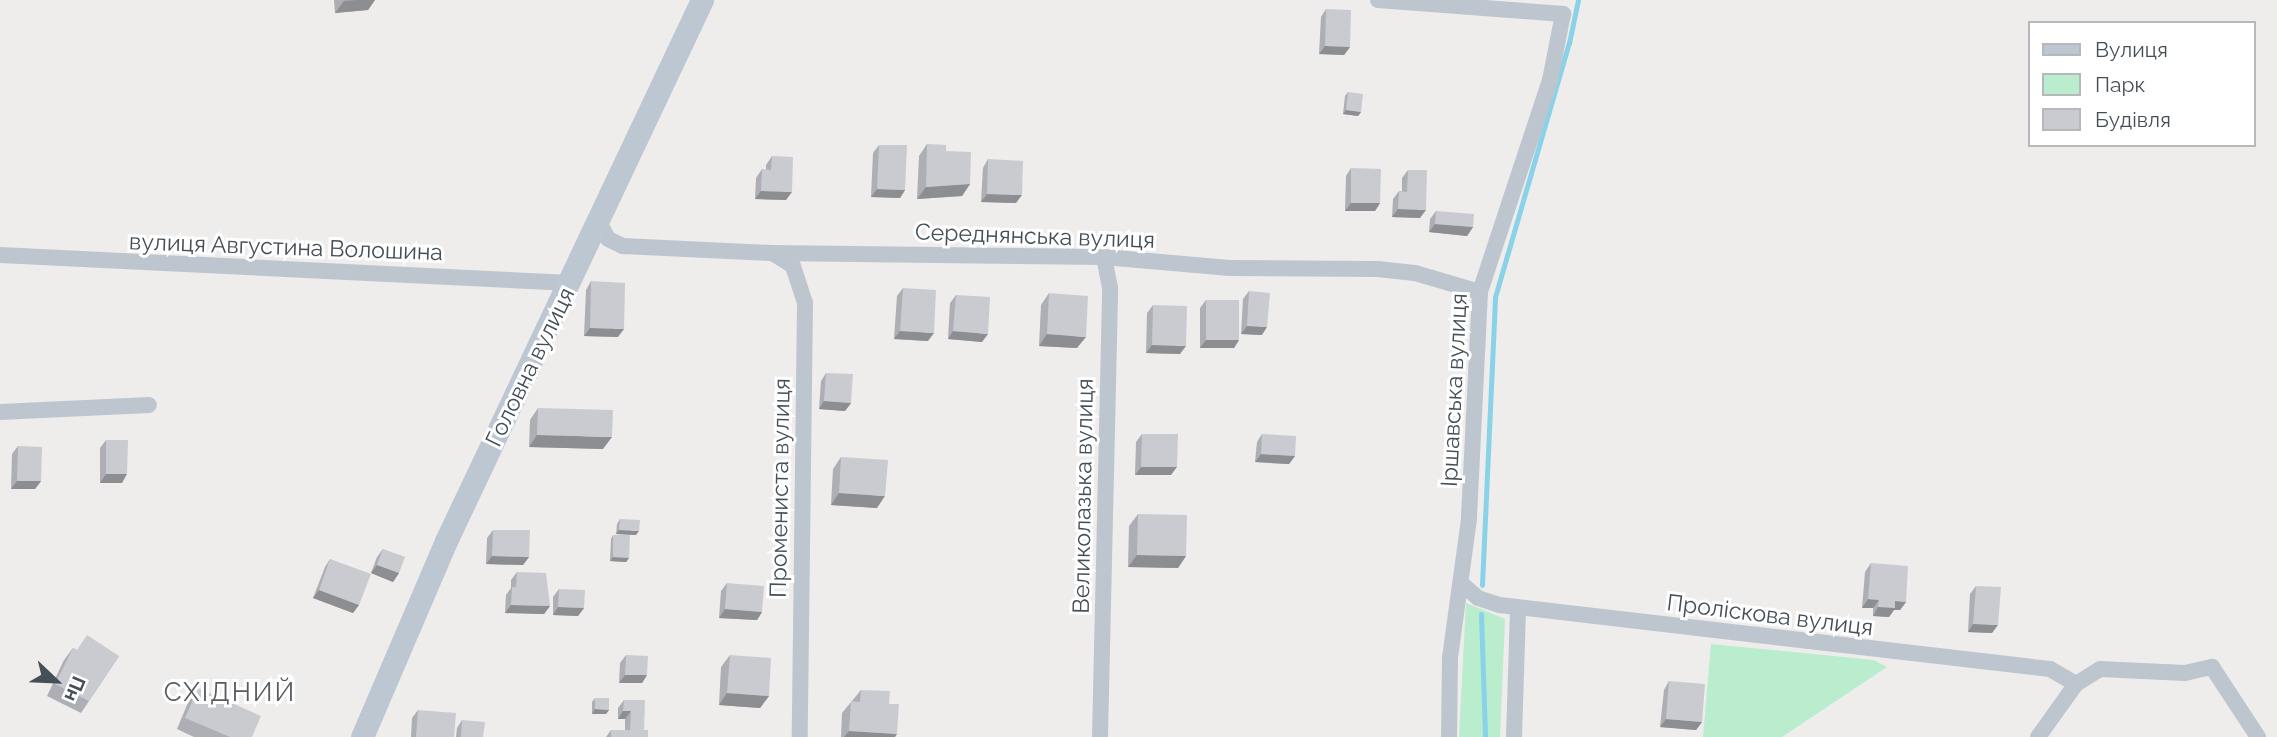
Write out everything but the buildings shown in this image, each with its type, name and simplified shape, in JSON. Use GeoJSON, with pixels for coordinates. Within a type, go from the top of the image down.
{"type":"FeatureCollection","features":[{"type":"Feature","properties":{"kind":"street","name":"Головна вулиця"},"geometry":{"type":"LineString","coordinates":[[362,737],[446,541],[702,0]]}},
{"type":"Feature","properties":{"kind":"street","name":"Іршавська вулиця"},"geometry":{"type":"LineString","coordinates":[[1378,0],[1563,14],[1550,80],[1480,292],[1469,519],[1450,657],[1449,737]]}},
{"type":"Feature","properties":{"kind":"street","name":"Середнянська вулиця"},"geometry":{"type":"LineString","coordinates":[[598,220],[608,239],[623,246],[771,253],[1104,257],[1230,268],[1377,268],[1415,273],[1480,292]]}},
{"type":"Feature","properties":{"kind":"street","name":"Промениста вулиця"},"geometry":{"type":"LineString","coordinates":[[771,253],[793,266],[805,302],[800,737]]}},
{"type":"Feature","properties":{"kind":"street","name":"вулиця Августина Волошина"},"geometry":{"type":"LineString","coordinates":[[0,255],[570,283]]}},
{"type":"Feature","properties":{"kind":"street","name":"Великолазька вулиця"},"geometry":{"type":"LineString","coordinates":[[1100,737],[1110,288],[1104,257]]}},
{"type":"Feature","properties":{"kind":"street"},"geometry":{"type":"LineString","coordinates":[[0,412],[149,405]]}},
{"type":"Feature","properties":{"kind":"street","name":"Проліскова вулиця"},"geometry":{"type":"LineString","coordinates":[[1462,584],[1478,598],[1518,607],[2050,669],[2076,684]]}},
{"type":"Feature","properties":{"kind":"street"},"geometry":{"type":"LineString","coordinates":[[1514,737],[1518,607]]}},
{"type":"Feature","properties":{"kind":"street"},"geometry":{"type":"LineString","coordinates":[[2038,737],[2076,684],[2100,669],[2185,673],[2212,667],[2259,737]]}},
{"type":"Feature","properties":{"kind":"green space"},"geometry":{"type":"Polygon","coordinates":[[[1466,603],[1505,619],[1500,737],[1459,737],[1466,603]]]}},
{"type":"Feature","properties":{"kind":"green space"},"geometry":{"type":"Polygon","coordinates":[[[1711,644],[1874,660],[1887,667],[1782,737],[1703,737],[1711,644]]]}},
{"type":"Feature","properties":{"kind":"waterway"},"geometry":{"type":"LineString","coordinates":[[1482,585],[1495,297],[1569,43],[1578,0]]}},
{"type":"Feature","properties":{"kind":"waterway"},"geometry":{"type":"LineString","coordinates":[[1481,614],[1485,737]]}},
{"type":"Feature","properties":{"kind":"district","name":"СХІДНИЙ"},"geometry":{"type":"Point","coordinates":[230,693]}}]}
